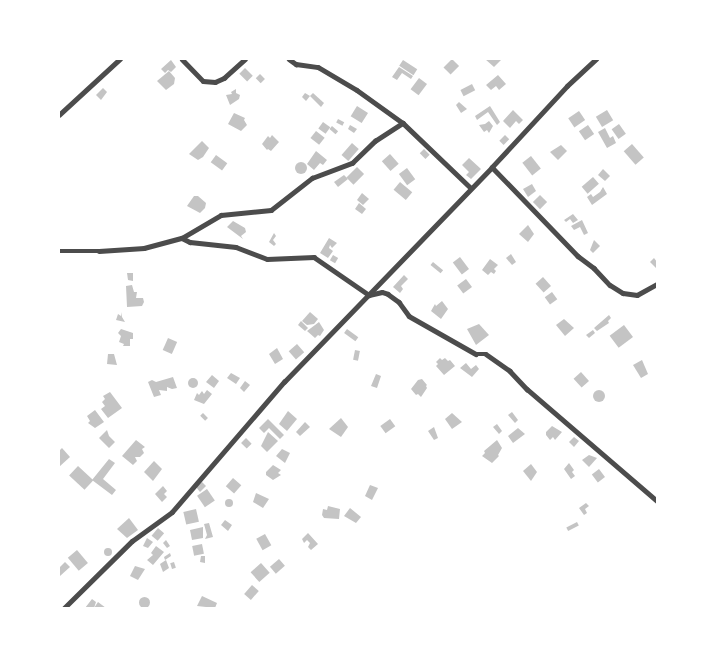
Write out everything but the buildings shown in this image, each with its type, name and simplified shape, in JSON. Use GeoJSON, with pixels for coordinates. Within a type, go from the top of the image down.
{"type":"FeatureCollection","features":[{"type":"Feature","properties":{"kind":"street"},"geometry":{"type":"LineString","coordinates":[[59,115],[120,59]]}},
{"type":"Feature","properties":{"kind":"street"},"geometry":{"type":"LineString","coordinates":[[182,59],[203,81],[215,82],[224,78],[244,59]]}},
{"type":"Feature","properties":{"kind":"street"},"geometry":{"type":"LineString","coordinates":[[289,59],[296,64],[318,67],[357,90],[403,123],[471,188]]}},
{"type":"Feature","properties":{"kind":"street"},"geometry":{"type":"LineString","coordinates":[[64,608],[132,541],[172,512],[284,382],[492,167],[567,86],[596,59]]}},
{"type":"Feature","properties":{"kind":"street"},"geometry":{"type":"LineString","coordinates":[[59,251],[144,248],[182,238],[221,215],[271,210],[312,178],[352,163],[375,141],[403,123]]}},
{"type":"Feature","properties":{"kind":"street"},"geometry":{"type":"LineString","coordinates":[[492,167],[578,256],[594,268],[610,285],[623,294],[637,295],[657,284]]}},
{"type":"Feature","properties":{"kind":"street"},"geometry":{"type":"LineString","coordinates":[[182,238],[190,242],[236,247],[267,259],[314,257],[369,295],[382,292],[388,294],[399,302],[409,316],[476,354],[486,354],[510,371],[527,389],[657,501]]}}]}
